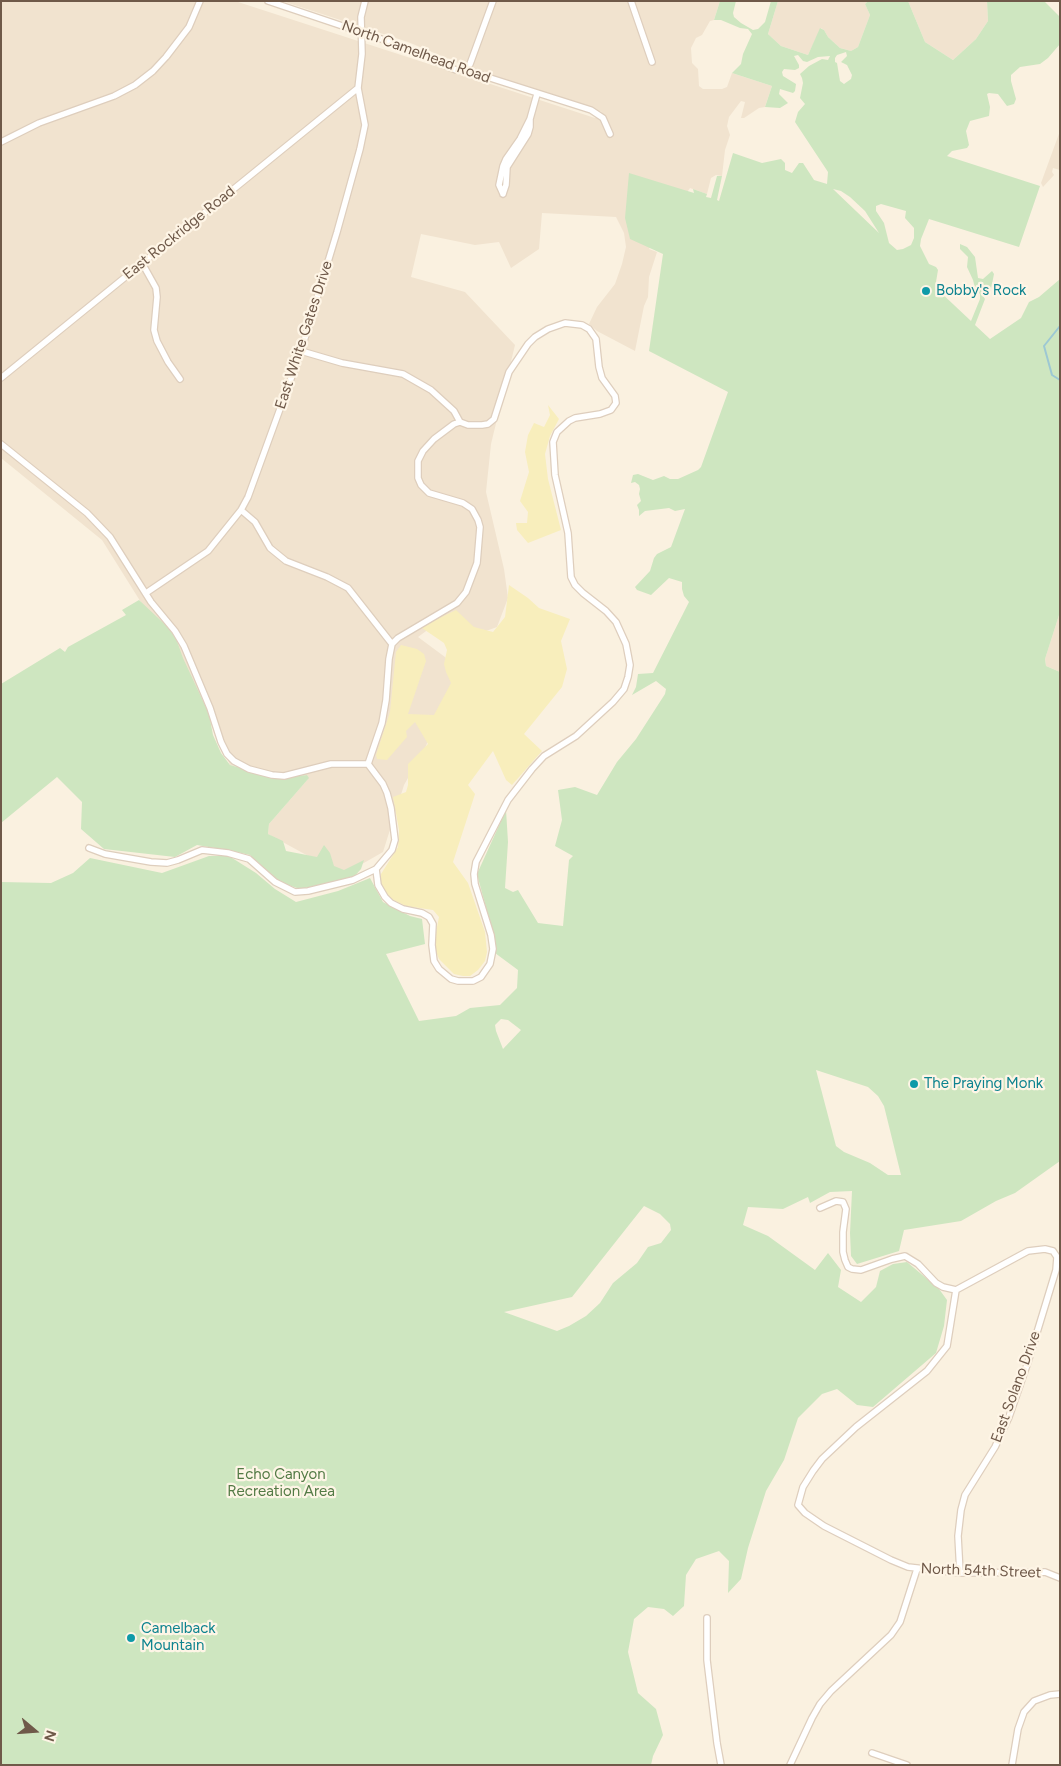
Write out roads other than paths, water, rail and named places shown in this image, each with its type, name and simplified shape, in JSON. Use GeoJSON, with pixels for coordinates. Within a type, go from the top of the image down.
{"type":"FeatureCollection","features":[{"type":"Feature","properties":{"kind":"street"},"geometry":{"type":"LineString","coordinates":[[1,142],[38,122],[114,96],[135,85],[153,71],[166,57],[189,27],[200,1]]}},
{"type":"Feature","properties":{"kind":"street","name":"North Camelhead Road"},"geometry":{"type":"LineString","coordinates":[[268,1],[405,47],[456,70],[465,70],[597,114],[607,124],[610,134]]}},
{"type":"Feature","properties":{"kind":"street","name":"East White Gates Drive"},"geometry":{"type":"LineString","coordinates":[[146,593],[208,550],[241,510],[248,497],[301,351],[362,142],[365,125],[358,88],[362,54],[361,17],[365,1]]}},
{"type":"Feature","properties":{"kind":"street"},"geometry":{"type":"LineString","coordinates":[[465,70],[470,64],[493,1]]}},
{"type":"Feature","properties":{"kind":"street"},"geometry":{"type":"LineString","coordinates":[[632,1],[652,62]]}},
{"type":"Feature","properties":{"kind":"street","name":"East Rockridge Road"},"geometry":{"type":"LineString","coordinates":[[1,378],[358,88]]}},
{"type":"Feature","properties":{"kind":"street"},"geometry":{"type":"LineString","coordinates":[[530,119],[528,134],[507,167],[506,185],[503,194],[499,185],[503,166],[530,119],[537,94]]}},
{"type":"Feature","properties":{"kind":"street"},"geometry":{"type":"LineString","coordinates":[[142,263],[156,288],[154,330],[156,341],[180,379]]}},
{"type":"Feature","properties":{"kind":"street"},"geometry":{"type":"LineString","coordinates":[[368,764],[382,723],[392,644],[398,638],[457,603],[466,592],[477,563],[480,528],[472,509],[463,503],[429,493],[421,485],[418,478],[418,461],[423,451],[434,439],[454,424],[460,422],[468,425],[482,425],[488,424],[494,419],[509,372],[528,344],[536,337],[548,329],[565,324],[582,325],[589,329],[596,339],[598,367],[602,378],[615,396],[616,403],[611,410],[600,414],[575,418],[557,432],[553,442],[555,475],[568,533],[571,577],[575,585],[583,593],[616,622],[626,644],[630,665],[624,689],[613,702],[576,736],[544,756],[532,769],[508,800],[476,862],[475,884],[493,949],[490,964],[481,977],[473,981],[458,981],[451,979],[439,969],[434,960],[432,945],[433,924],[422,913],[403,909],[391,903],[378,885],[376,869]]}},
{"type":"Feature","properties":{"kind":"street"},"geometry":{"type":"LineString","coordinates":[[301,351],[342,363],[403,374],[431,390],[454,411],[460,422]]}},
{"type":"Feature","properties":{"kind":"street"},"geometry":{"type":"LineString","coordinates":[[1,444],[98,524],[114,543],[146,593],[184,646],[210,708],[221,742],[227,754],[234,761],[249,769],[284,776],[331,764],[368,764]]}},
{"type":"Feature","properties":{"kind":"street"},"geometry":{"type":"LineString","coordinates":[[241,510],[254,522],[270,548],[286,561],[327,577],[348,588],[392,644]]}},
{"type":"Feature","properties":{"kind":"street"},"geometry":{"type":"LineString","coordinates":[[89,848],[105,854],[167,863],[202,850],[228,853],[249,859],[275,882],[295,892],[348,882],[376,869],[394,845],[391,808],[387,794],[383,784],[368,764]]}},
{"type":"Feature","properties":{"kind":"street"},"geometry":{"type":"LineString","coordinates":[[820,1208],[836,1200],[843,1202],[846,1210],[843,1252],[848,1267],[861,1270],[905,1256],[918,1264],[936,1283],[956,1290]]}},
{"type":"Feature","properties":{"kind":"street","name":"East Solano Drive"},"geometry":{"type":"LineString","coordinates":[[956,1290],[1028,1251],[1045,1248],[1052,1251],[1057,1257],[1056,1270],[1009,1417],[995,1447],[965,1495],[960,1510],[958,1536],[960,1573]]}},
{"type":"Feature","properties":{"kind":"street","name":"North 54th Street"},"geometry":{"type":"LineString","coordinates":[[956,1290],[947,1346],[927,1370],[856,1427],[822,1460],[812,1471],[803,1487],[798,1505],[805,1513],[824,1526],[891,1560],[917,1569],[960,1573],[1045,1572],[1060,1578]]}},
{"type":"Feature","properties":{"kind":"street"},"geometry":{"type":"LineString","coordinates":[[790,1765],[820,1704],[831,1691],[891,1635],[900,1622],[917,1569]]}},
{"type":"Feature","properties":{"kind":"street"},"geometry":{"type":"LineString","coordinates":[[707,1618],[706,1660],[721,1765]]}},
{"type":"Feature","properties":{"kind":"street"},"geometry":{"type":"LineString","coordinates":[[1012,1765],[1018,1729],[1024,1712],[1034,1701],[1050,1695],[1060,1694]]}},
{"type":"Feature","properties":{"kind":"street"},"geometry":{"type":"LineString","coordinates":[[872,1753],[907,1765]]}},
{"type":"Feature","properties":{"kind":"waterway"},"geometry":{"type":"LineString","coordinates":[[1060,326],[1044,346],[1052,375],[1060,380]]}},
{"type":"Feature","properties":{"kind":"place","name":"Bobby's Rock"},"geometry":{"type":"Point","coordinates":[926,291]}},
{"type":"Feature","properties":{"kind":"place","name":"The Praying Monk"},"geometry":{"type":"Point","coordinates":[914,1084]}},
{"type":"Feature","properties":{"kind":"place","name":"Camelback Mountain"},"geometry":{"type":"Point","coordinates":[131,1638]}},
{"type":"Feature","properties":{"kind":"park label","name":"Echo Canyon Recreation Area"},"geometry":{"type":"Point","coordinates":[281,1484]}}]}
